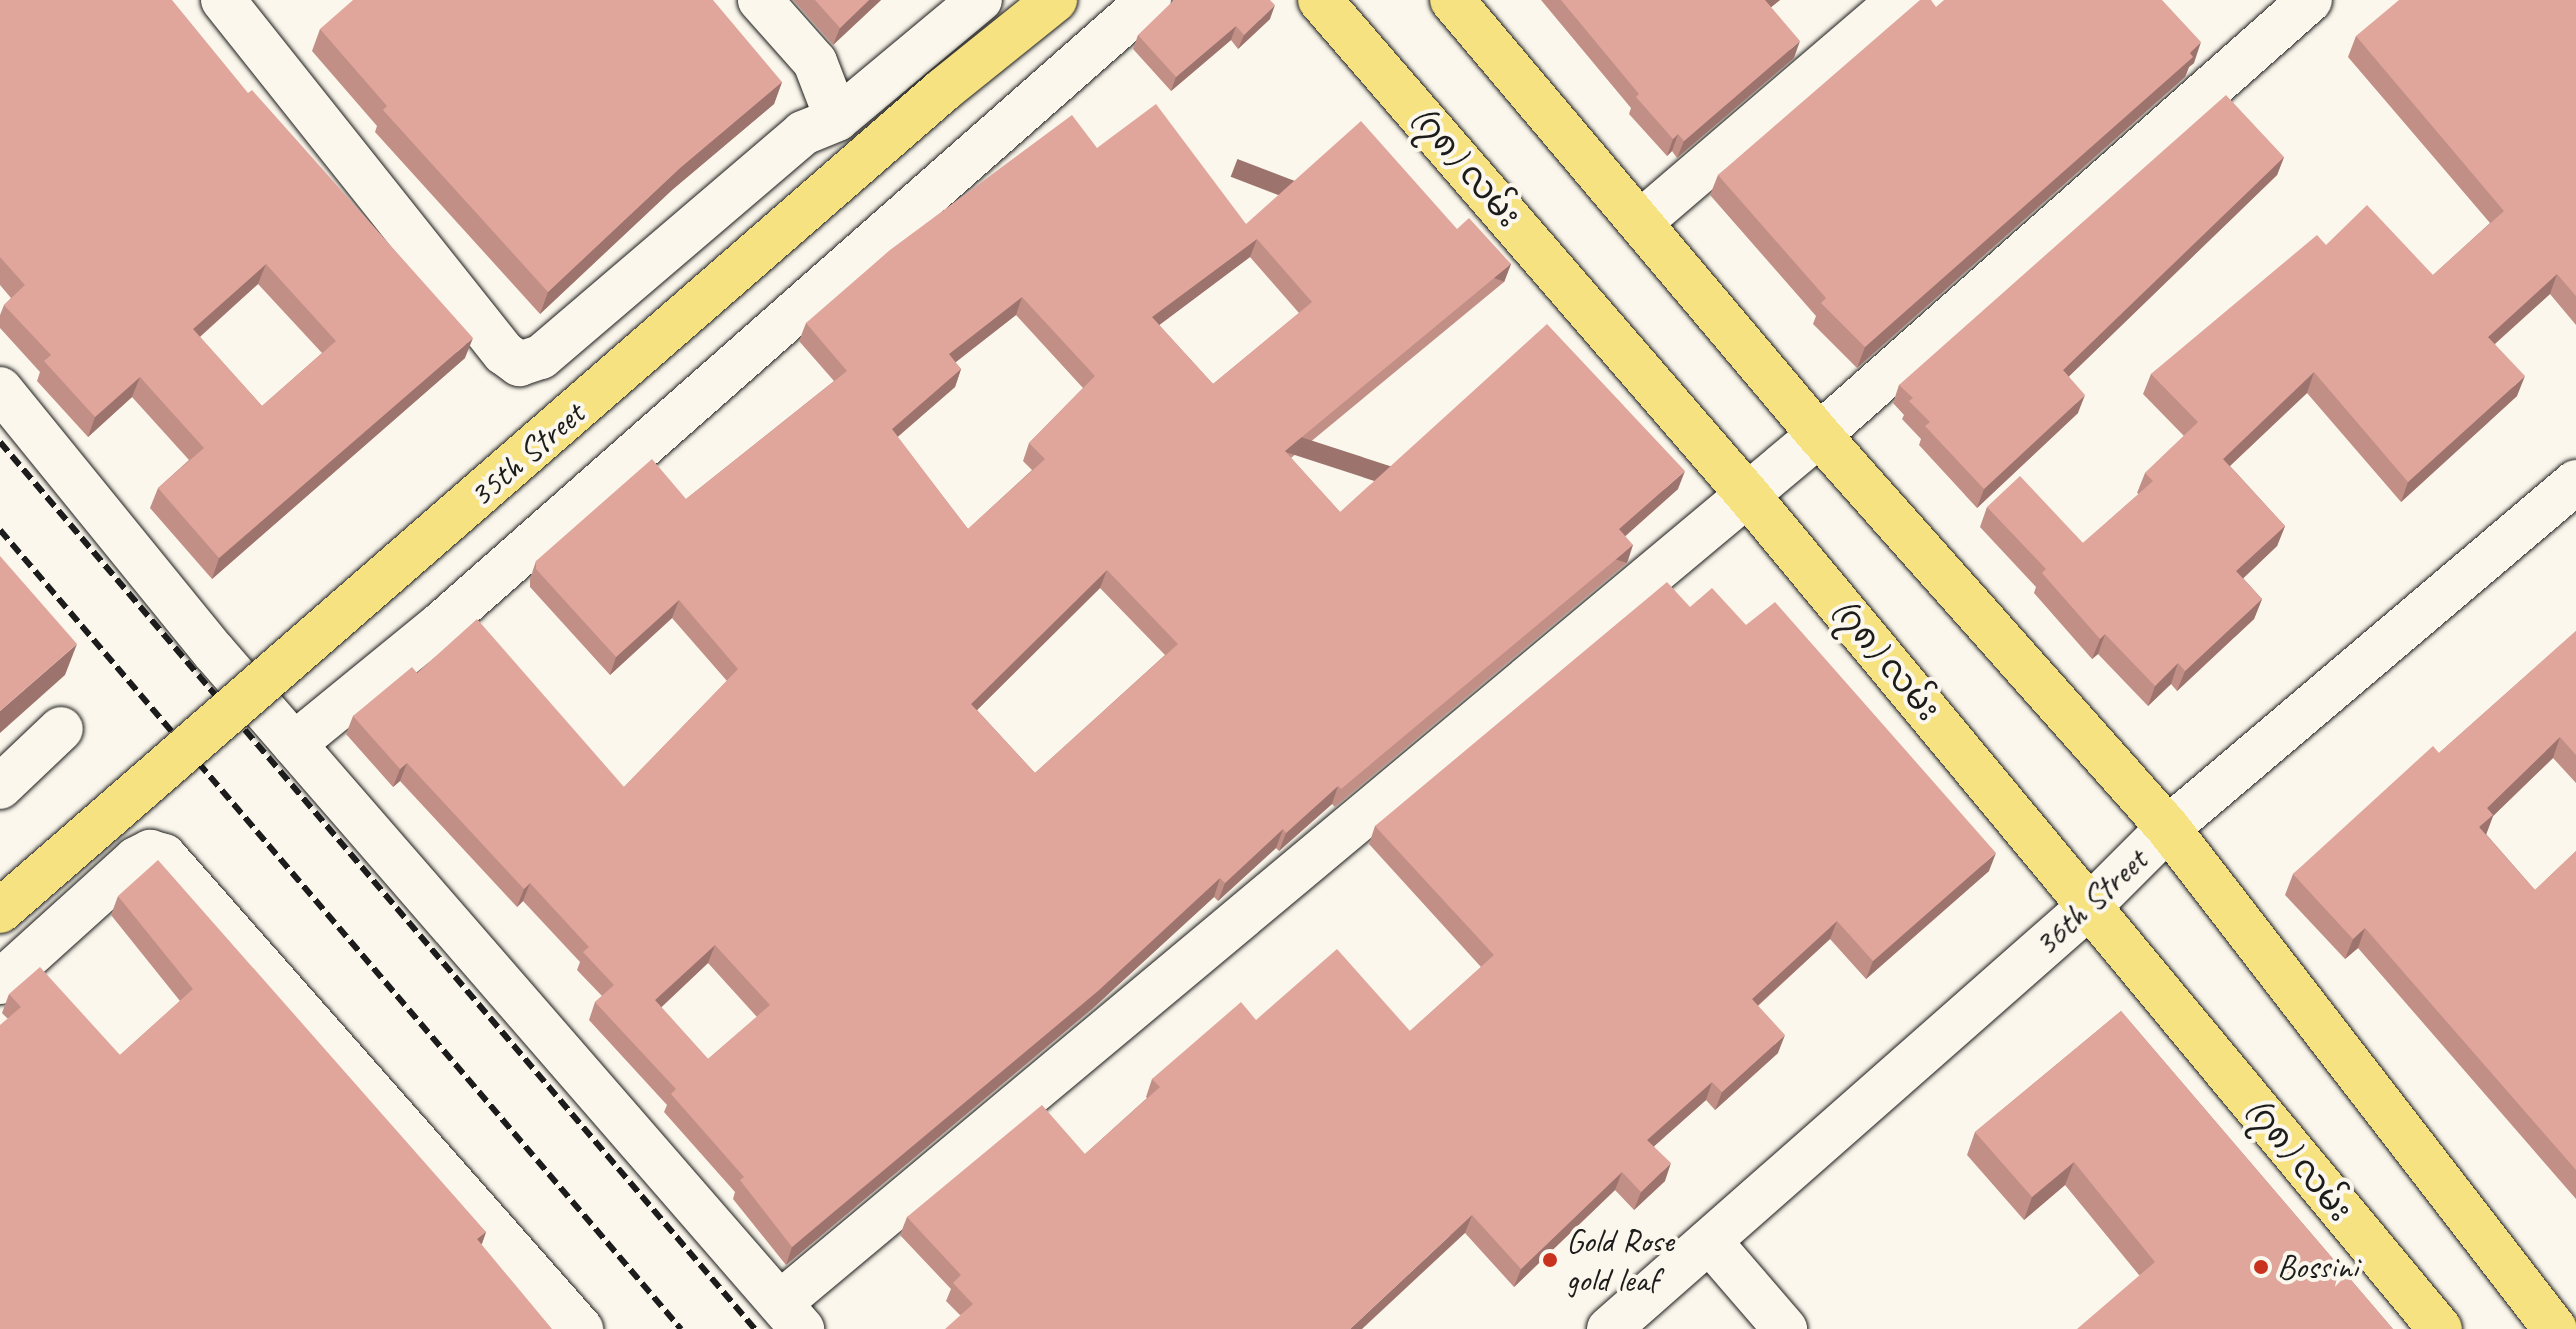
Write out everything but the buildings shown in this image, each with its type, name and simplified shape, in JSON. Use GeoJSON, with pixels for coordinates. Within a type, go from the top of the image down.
{"type":"FeatureCollection","features":[{"type":"Feature","properties":{"kind":"main road","name":"35th Street"},"geometry":{"type":"LineString","coordinates":[[0,911],[943,90],[1055,0]]}},
{"type":"Feature","properties":{"kind":"main road","name":"(၇၈) လမ်း"},"geometry":{"type":"LineString","coordinates":[[1320,0],[1747,494],[2092,904],[2440,1329]]}},
{"type":"Feature","properties":{"kind":"main road"},"geometry":{"type":"LineString","coordinates":[[1452,0],[1643,220],[1819,435],[2168,828],[2555,1329]]}},
{"type":"Feature","properties":{"kind":"street"},"geometry":{"type":"LineString","coordinates":[[223,0],[494,341],[519,364],[541,357],[803,133],[837,119],[980,0]]}},
{"type":"Feature","properties":{"kind":"street"},"geometry":{"type":"LineString","coordinates":[[760,0],[815,62],[837,119]]}},
{"type":"Feature","properties":{"kind":"street"},"geometry":{"type":"LineString","coordinates":[[294,744],[441,624],[1149,0]]}},
{"type":"Feature","properties":{"kind":"street"},"geometry":{"type":"LineString","coordinates":[[1643,220],[1900,0]]}},
{"type":"Feature","properties":{"kind":"street"},"geometry":{"type":"LineString","coordinates":[[0,389],[294,744],[791,1316],[1819,435],[2310,0]]}},
{"type":"Feature","properties":{"kind":"street","name":"36th Street"},"geometry":{"type":"LineString","coordinates":[[1609,1329],[2092,904],[2168,828],[2573,492]]}},
{"type":"Feature","properties":{"kind":"street"},"geometry":{"type":"LineString","coordinates":[[0,787],[61,729]]}},
{"type":"Feature","properties":{"kind":"street"},"geometry":{"type":"LineString","coordinates":[[0,982],[136,859],[150,852],[164,856],[581,1329]]}},
{"type":"Feature","properties":{"kind":"street"},"geometry":{"type":"LineString","coordinates":[[1710,1242],[1785,1329]]}},
{"type":"Feature","properties":{"kind":"railway"},"geometry":{"type":"LineString","coordinates":[[0,442],[755,1329]]}},
{"type":"Feature","properties":{"kind":"railway"},"geometry":{"type":"LineString","coordinates":[[0,530],[681,1329]]}},
{"type":"Feature","properties":{"kind":"place","name":"Gold Rose gold leaf"},"geometry":{"type":"Point","coordinates":[1550,1260]}},
{"type":"Feature","properties":{"kind":"place","name":"Bossini"},"geometry":{"type":"Point","coordinates":[2261,1267]}}]}
